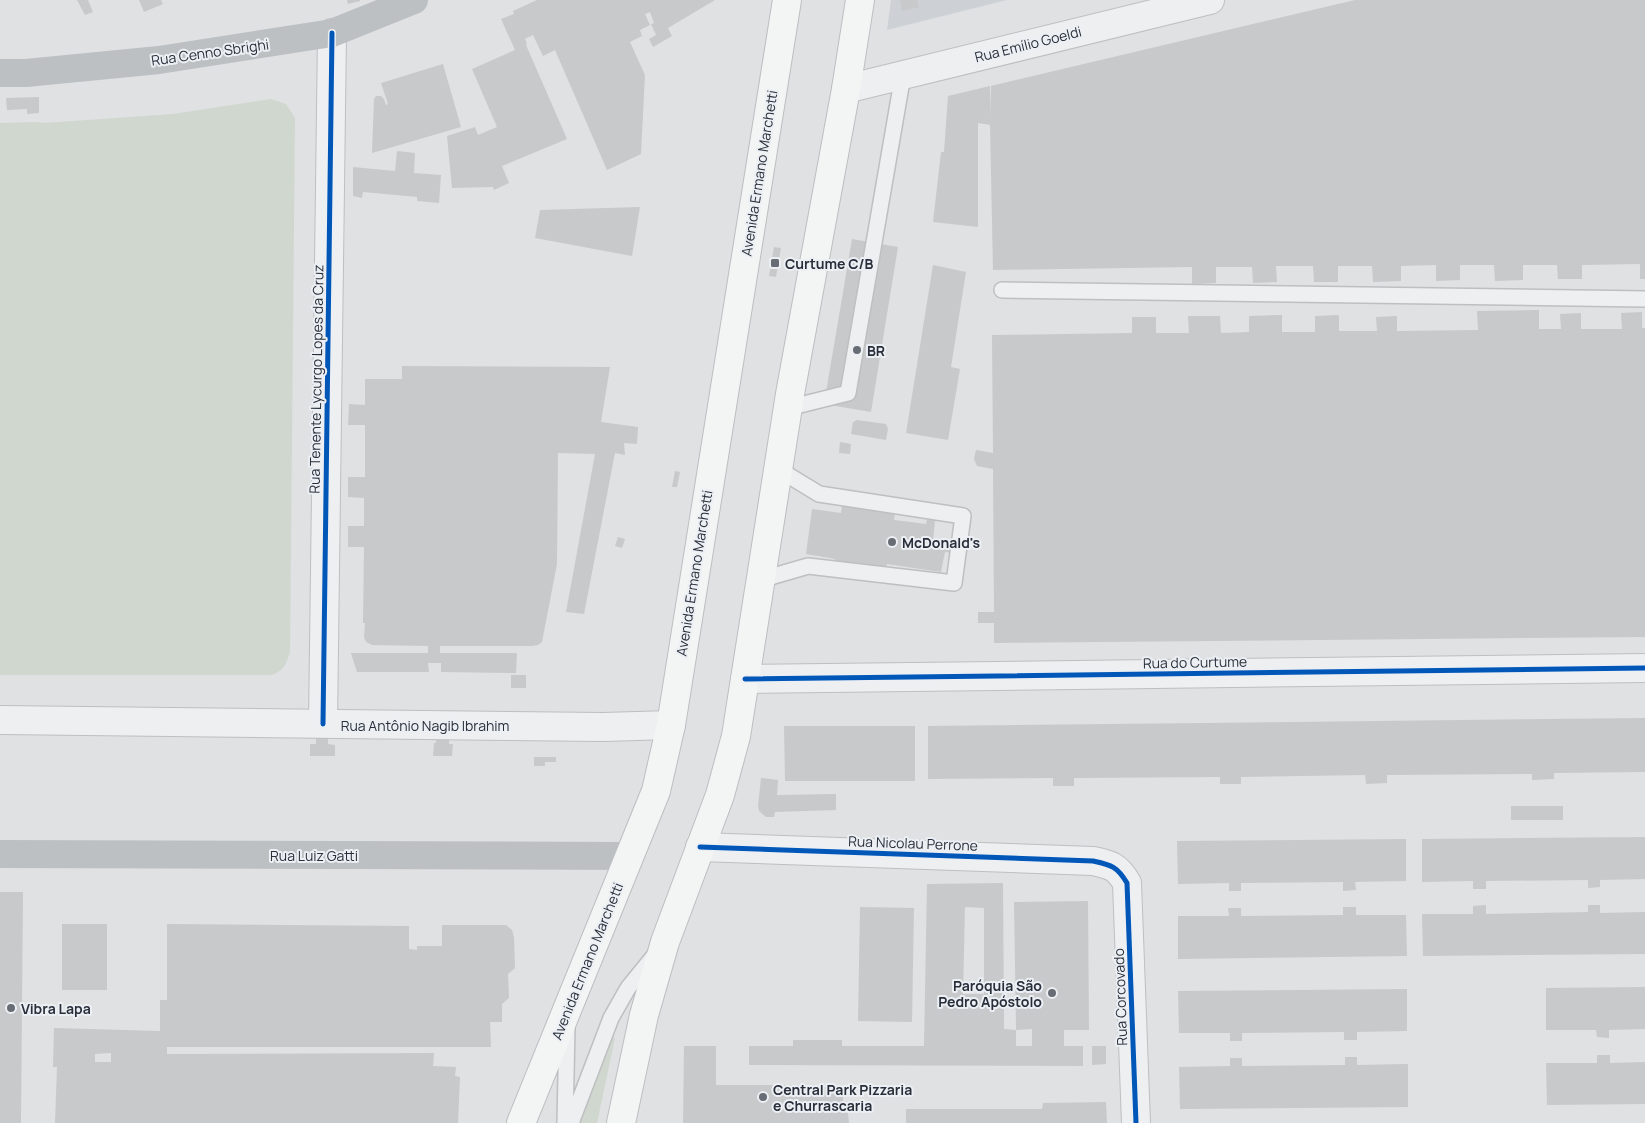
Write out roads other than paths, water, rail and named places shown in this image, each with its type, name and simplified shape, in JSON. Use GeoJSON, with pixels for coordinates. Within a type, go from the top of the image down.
{"type":"FeatureCollection","features":[{"type":"Feature","properties":{"kind":"main road","name":"Avenida Ermano Marchetti"},"geometry":{"type":"LineString","coordinates":[[521,1123],[656,791],[671,725],[787,0]]}},
{"type":"Feature","properties":{"kind":"main road"},"geometry":{"type":"LineString","coordinates":[[621,1123],[644,1014],[665,942],[720,795],[736,736],[788,408],[846,89],[860,0]]}},
{"type":"Feature","properties":{"kind":"street","name":"Rua Cenno Sbrighi"},"geometry":{"type":"LineString","coordinates":[[0,73],[26,73],[159,60],[332,33],[414,0]]}},
{"type":"Feature","properties":{"kind":"street","name":"Rua Emílio Goeldi"},"geometry":{"type":"LineString","coordinates":[[846,89],[1210,0]]}},
{"type":"Feature","properties":{"kind":"street","name":"Rua Tenente Lycurgo Lopes da Cruz"},"geometry":{"type":"LineString","coordinates":[[323,724],[332,33]]}},
{"type":"Feature","properties":{"kind":"street","name":"Rua do Curtume"},"geometry":{"type":"LineString","coordinates":[[745,679],[1645,668]]}},
{"type":"Feature","properties":{"kind":"street","name":"Rua Antônio Nagib Ibrahim"},"geometry":{"type":"LineString","coordinates":[[0,720],[323,724],[671,725]]}},
{"type":"Feature","properties":{"kind":"street","name":"Rua Nicolau Perrone"},"geometry":{"type":"LineString","coordinates":[[700,847],[1094,861],[1111,865],[1121,872]]}},
{"type":"Feature","properties":{"kind":"street","name":"Rua Luiz Gatti"},"geometry":{"type":"LineString","coordinates":[[0,854],[629,856]]}},
{"type":"Feature","properties":{"kind":"street","name":"Rua Corcovado"},"geometry":{"type":"LineString","coordinates":[[1121,872],[1127,882],[1136,1123]]}},
{"type":"Feature","properties":{"kind":"lane"},"geometry":{"type":"LineString","coordinates":[[788,408],[848,393],[903,75]]}},
{"type":"Feature","properties":{"kind":"lane"},"geometry":{"type":"LineString","coordinates":[[1002,290],[1645,299]]}},
{"type":"Feature","properties":{"kind":"lane"},"geometry":{"type":"LineString","coordinates":[[760,580],[808,566],[954,583],[963,516],[819,494],[778,469]]}},
{"type":"Feature","properties":{"kind":"lane"},"geometry":{"type":"LineString","coordinates":[[571,1123],[611,1018],[628,988],[665,942]]}},
{"type":"Feature","properties":{"kind":"lane"},"geometry":{"type":"LineString","coordinates":[[565,1123],[568,1008]]}},
{"type":"Feature","properties":{"kind":"place","name":"Curtume C/B"},"geometry":{"type":"Point","coordinates":[775,263]}},
{"type":"Feature","properties":{"kind":"place","name":"BR"},"geometry":{"type":"Point","coordinates":[857,350]}},
{"type":"Feature","properties":{"kind":"place","name":"McDonald's"},"geometry":{"type":"Point","coordinates":[892,542]}},
{"type":"Feature","properties":{"kind":"place","name":"Paróquia São Pedro Apóstolo"},"geometry":{"type":"Point","coordinates":[1052,993]}},
{"type":"Feature","properties":{"kind":"place","name":"Vibra Lapa"},"geometry":{"type":"Point","coordinates":[11,1008]}},
{"type":"Feature","properties":{"kind":"place","name":"Central Park Pizzaria e Churrascaria"},"geometry":{"type":"Point","coordinates":[763,1097]}}]}
